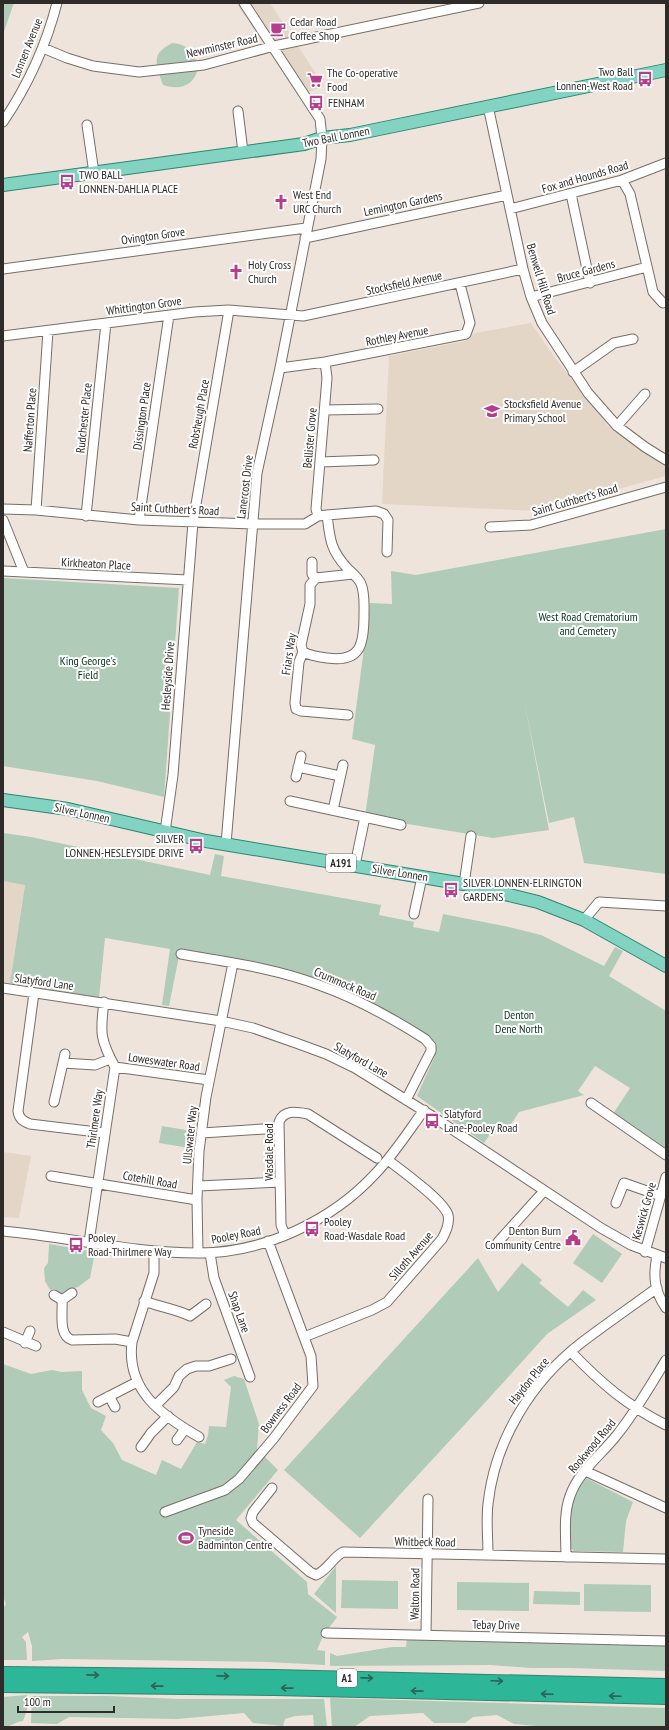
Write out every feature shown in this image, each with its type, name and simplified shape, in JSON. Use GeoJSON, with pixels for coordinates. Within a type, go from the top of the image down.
{"type":"FeatureCollection","features":[{"type":"Feature","properties":{"kind":"highway"},"geometry":{"type":"LineString","coordinates":[[3,1667],[52,1680]]}},
{"type":"Feature","properties":{"kind":"highway","name":"A1"},"geometry":{"type":"LineString","coordinates":[[3,1674],[52,1680],[306,1688],[642,1691],[666,1685]]}},
{"type":"Feature","properties":{"kind":"highway"},"geometry":{"type":"LineString","coordinates":[[3,1692],[52,1680]]}},
{"type":"Feature","properties":{"kind":"highway","name":"A1"},"geometry":{"type":"LineString","coordinates":[[3,1685],[52,1680]]}},
{"type":"Feature","properties":{"kind":"highway","name":"A1"},"geometry":{"type":"LineString","coordinates":[[642,1691],[666,1698]]}},
{"type":"Feature","properties":{"kind":"main road","name":"Two Ball Lonnen"},"geometry":{"type":"LineString","coordinates":[[3,185],[304,144],[322,138],[350,135],[666,70]]}},
{"type":"Feature","properties":{"kind":"main road","name":"Silver Lonnen"},"geometry":{"type":"LineString","coordinates":[[3,800],[68,809],[165,832],[226,844],[464,884],[538,902],[584,920],[666,966]]}},
{"type":"Feature","properties":{"kind":"street","name":"Lonnen Avenue"},"geometry":{"type":"LineString","coordinates":[[3,122],[30,78],[43,48],[57,3]]}},
{"type":"Feature","properties":{"kind":"street","name":"Lanercost Drive"},"geometry":{"type":"LineString","coordinates":[[226,844],[257,473],[280,368],[306,228],[321,159],[322,138],[320,119],[274,46],[244,3]]}},
{"type":"Feature","properties":{"kind":"street","name":"Newminster Road"},"geometry":{"type":"LineString","coordinates":[[43,48],[67,58],[93,66],[139,72],[204,64],[274,46],[479,3]]}},
{"type":"Feature","properties":{"kind":"street","name":"Benwell Hill Road"},"geometry":{"type":"LineString","coordinates":[[488,106],[523,269],[531,297],[542,323],[588,393],[618,426],[645,447],[666,460]]}},
{"type":"Feature","properties":{"kind":"street"},"geometry":{"type":"LineString","coordinates":[[238,111],[242,152]]}},
{"type":"Feature","properties":{"kind":"street"},"geometry":{"type":"LineString","coordinates":[[87,125],[94,173]]}},
{"type":"Feature","properties":{"kind":"street","name":"Fox and Hounds Road"},"geometry":{"type":"LineString","coordinates":[[510,209],[622,180],[666,163]]}},
{"type":"Feature","properties":{"kind":"street"},"geometry":{"type":"LineString","coordinates":[[622,180],[630,194],[653,292],[663,303]]}},
{"type":"Feature","properties":{"kind":"street"},"geometry":{"type":"LineString","coordinates":[[571,194],[590,283]]}},
{"type":"Feature","properties":{"kind":"street","name":"Lemington Gardens"},"geometry":{"type":"LineString","coordinates":[[305,238],[507,195]]}},
{"type":"Feature","properties":{"kind":"street","name":"Ovington Grove"},"geometry":{"type":"LineString","coordinates":[[3,269],[306,228]]}},
{"type":"Feature","properties":{"kind":"street","name":"Bruce Gardens"},"geometry":{"type":"LineString","coordinates":[[531,297],[590,283],[647,267]]}},
{"type":"Feature","properties":{"kind":"street","name":"Stocksfield Avenue"},"geometry":{"type":"LineString","coordinates":[[289,316],[303,316],[460,284],[523,269]]}},
{"type":"Feature","properties":{"kind":"street","name":"Rothley Avenue"},"geometry":{"type":"LineString","coordinates":[[280,368],[325,362],[466,334],[470,323],[460,284]]}},
{"type":"Feature","properties":{"kind":"street","name":"Whittington Grove"},"geometry":{"type":"LineString","coordinates":[[3,336],[169,315],[229,310],[277,313],[289,316]]}},
{"type":"Feature","properties":{"kind":"street","name":"Robsheugh Place"},"geometry":{"type":"LineString","coordinates":[[193,522],[229,310]]}},
{"type":"Feature","properties":{"kind":"street","name":"Dissington Place"},"geometry":{"type":"LineString","coordinates":[[139,520],[169,315]]}},
{"type":"Feature","properties":{"kind":"street","name":"Rudchester Place"},"geometry":{"type":"LineString","coordinates":[[86,516],[106,323]]}},
{"type":"Feature","properties":{"kind":"street","name":"Nafferton Place"},"geometry":{"type":"LineString","coordinates":[[36,510],[48,331]]}},
{"type":"Feature","properties":{"kind":"street"},"geometry":{"type":"LineString","coordinates":[[574,372],[614,343],[633,340]]}},
{"type":"Feature","properties":{"kind":"street","name":"Bellister Grove"},"geometry":{"type":"LineString","coordinates":[[318,516],[316,509],[327,378],[325,362]]}},
{"type":"Feature","properties":{"kind":"street"},"geometry":{"type":"LineString","coordinates":[[618,426],[645,394]]}},
{"type":"Feature","properties":{"kind":"street"},"geometry":{"type":"LineString","coordinates":[[324,410],[378,409]]}},
{"type":"Feature","properties":{"kind":"street"},"geometry":{"type":"LineString","coordinates":[[320,462],[374,460]]}},
{"type":"Feature","properties":{"kind":"street","name":"Saint Cuthbert's Road"},"geometry":{"type":"LineString","coordinates":[[490,527],[531,525],[666,487]]}},
{"type":"Feature","properties":{"kind":"street","name":"Saint Cuthbert's Road"},"geometry":{"type":"LineString","coordinates":[[3,509],[36,510],[139,520],[253,524],[305,524],[318,516],[376,511],[384,514],[388,520],[387,552]]}},
{"type":"Feature","properties":{"kind":"street"},"geometry":{"type":"LineString","coordinates":[[303,652],[308,655],[338,660],[351,658],[358,651],[360,644],[364,621],[364,602],[361,583],[334,552],[330,542],[327,515]]}},
{"type":"Feature","properties":{"kind":"street"},"geometry":{"type":"LineString","coordinates":[[3,520],[24,572]]}},
{"type":"Feature","properties":{"kind":"street","name":"Hesleyside Drive"},"geometry":{"type":"LineString","coordinates":[[165,832],[173,775],[193,522]]}},
{"type":"Feature","properties":{"kind":"street"},"geometry":{"type":"LineString","coordinates":[[312,562],[312,574],[316,578],[353,574]]}},
{"type":"Feature","properties":{"kind":"street","name":"Kirkheaton Place"},"geometry":{"type":"LineString","coordinates":[[3,572],[188,580]]}},
{"type":"Feature","properties":{"kind":"street","name":"Friars Way"},"geometry":{"type":"LineString","coordinates":[[316,578],[310,585],[310,604],[301,645],[303,652],[297,672],[296,709],[300,711],[348,715]]}},
{"type":"Feature","properties":{"kind":"street"},"geometry":{"type":"LineString","coordinates":[[296,777],[301,756]]}},
{"type":"Feature","properties":{"kind":"street"},"geometry":{"type":"LineString","coordinates":[[333,810],[343,765]]}},
{"type":"Feature","properties":{"kind":"street"},"geometry":{"type":"LineString","coordinates":[[298,767],[340,776]]}},
{"type":"Feature","properties":{"kind":"street"},"geometry":{"type":"LineString","coordinates":[[290,801],[401,825]]}},
{"type":"Feature","properties":{"kind":"street"},"geometry":{"type":"LineString","coordinates":[[355,866],[365,817]]}},
{"type":"Feature","properties":{"kind":"street"},"geometry":{"type":"LineString","coordinates":[[464,884],[471,836]]}},
{"type":"Feature","properties":{"kind":"street"},"geometry":{"type":"LineString","coordinates":[[414,914],[422,877]]}},
{"type":"Feature","properties":{"kind":"street"},"geometry":{"type":"LineString","coordinates":[[584,920],[599,902],[666,906]]}},
{"type":"Feature","properties":{"kind":"street","name":"Crummock Road"},"geometry":{"type":"LineString","coordinates":[[182,954],[275,971],[319,985],[369,1007],[425,1039],[431,1046],[431,1051],[406,1100]]}},
{"type":"Feature","properties":{"kind":"street","name":"Ullswater Way"},"geometry":{"type":"LineString","coordinates":[[198,1253],[197,1200],[199,1151],[209,1080],[233,963]]}},
{"type":"Feature","properties":{"kind":"street","name":"Slatyford Lane"},"geometry":{"type":"LineString","coordinates":[[3,988],[104,1002],[221,1021],[253,1028],[326,1054],[355,1068],[424,1110],[601,1228],[645,1252],[666,1258]]}},
{"type":"Feature","properties":{"kind":"street"},"geometry":{"type":"LineString","coordinates":[[34,993],[18,1111],[19,1116],[23,1121],[30,1124],[105,1133]]}},
{"type":"Feature","properties":{"kind":"street"},"geometry":{"type":"LineString","coordinates":[[54,1102],[64,1058],[95,1065],[112,1063],[102,1041],[101,1033],[104,1002]]}},
{"type":"Feature","properties":{"kind":"street","name":"Thirlmere Way"},"geometry":{"type":"LineString","coordinates":[[90,1242],[105,1133],[112,1063]]}},
{"type":"Feature","properties":{"kind":"street","name":"Loweswater Road"},"geometry":{"type":"LineString","coordinates":[[112,1063],[209,1080]]}},
{"type":"Feature","properties":{"kind":"street"},"geometry":{"type":"LineString","coordinates":[[591,1102],[666,1155]]}},
{"type":"Feature","properties":{"kind":"street","name":"Pooley Road"},"geometry":{"type":"LineString","coordinates":[[3,1231],[154,1251],[198,1253],[234,1250],[268,1241],[315,1222],[349,1199],[388,1160],[424,1110]]}},
{"type":"Feature","properties":{"kind":"street","name":"Wasdale Road"},"geometry":{"type":"LineString","coordinates":[[285,1235],[281,1225],[279,1122],[281,1116],[297,1112],[308,1114],[377,1158]]}},
{"type":"Feature","properties":{"kind":"street"},"geometry":{"type":"LineString","coordinates":[[202,1134],[279,1128]]}},
{"type":"Feature","properties":{"kind":"street","name":"Silloth Avenue"},"geometry":{"type":"LineString","coordinates":[[304,1337],[372,1310],[387,1302],[442,1239],[448,1228],[448,1215],[442,1205],[388,1160]]}},
{"type":"Feature","properties":{"kind":"street","name":"Cotehill Road"},"geometry":{"type":"LineString","coordinates":[[51,1176],[197,1200]]}},
{"type":"Feature","properties":{"kind":"street","name":"Keswick Grove"},"geometry":{"type":"LineString","coordinates":[[645,1252],[666,1177]]}},
{"type":"Feature","properties":{"kind":"street"},"geometry":{"type":"LineString","coordinates":[[198,1186],[280,1182]]}},
{"type":"Feature","properties":{"kind":"street"},"geometry":{"type":"LineString","coordinates":[[616,1203],[624,1183],[661,1196]]}},
{"type":"Feature","properties":{"kind":"street"},"geometry":{"type":"LineString","coordinates":[[498,1242],[544,1191]]}},
{"type":"Feature","properties":{"kind":"street","name":"Bowness Road"},"geometry":{"type":"LineString","coordinates":[[165,1512],[225,1490],[239,1479],[274,1438],[313,1386],[311,1356],[268,1241]]}},
{"type":"Feature","properties":{"kind":"street"},"geometry":{"type":"LineString","coordinates":[[154,1251],[154,1273],[132,1342],[130,1353],[132,1368],[137,1382],[144,1394],[168,1416],[185,1429],[199,1437]]}},
{"type":"Feature","properties":{"kind":"street","name":"Shap Lane"},"geometry":{"type":"LineString","coordinates":[[210,1253],[214,1278],[250,1377]]}},
{"type":"Feature","properties":{"kind":"street"},"geometry":{"type":"LineString","coordinates":[[657,1256],[654,1273],[660,1298],[666,1308]]}},
{"type":"Feature","properties":{"kind":"street","name":"Haydon Place"},"geometry":{"type":"LineString","coordinates":[[488,1555],[488,1504],[495,1468],[506,1437],[521,1407],[550,1371],[580,1344],[657,1288]]}},
{"type":"Feature","properties":{"kind":"street"},"geometry":{"type":"LineString","coordinates":[[62,1300],[72,1293]]}},
{"type":"Feature","properties":{"kind":"street"},"geometry":{"type":"LineString","coordinates":[[54,1295],[62,1300]]}},
{"type":"Feature","properties":{"kind":"street"},"geometry":{"type":"LineString","coordinates":[[62,1300],[63,1334],[67,1339],[115,1339],[132,1342]]}},
{"type":"Feature","properties":{"kind":"street"},"geometry":{"type":"LineString","coordinates":[[144,1301],[164,1308],[179,1311],[190,1316],[206,1304]]}},
{"type":"Feature","properties":{"kind":"street"},"geometry":{"type":"LineString","coordinates":[[25,1343],[30,1331]]}},
{"type":"Feature","properties":{"kind":"street"},"geometry":{"type":"LineString","coordinates":[[3,1332],[25,1343],[36,1346]]}},
{"type":"Feature","properties":{"kind":"street"},"geometry":{"type":"LineString","coordinates":[[571,1352],[609,1390],[636,1409],[666,1425]]}},
{"type":"Feature","properties":{"kind":"street"},"geometry":{"type":"LineString","coordinates":[[156,1405],[174,1387],[179,1376],[188,1369],[196,1366],[209,1366],[231,1358]]}},
{"type":"Feature","properties":{"kind":"street","name":"Rookwood Road"},"geometry":{"type":"LineString","coordinates":[[566,1557],[567,1507],[577,1481],[616,1436],[636,1409],[666,1360]]}},
{"type":"Feature","properties":{"kind":"street"},"geometry":{"type":"LineString","coordinates":[[98,1402],[137,1382]]}},
{"type":"Feature","properties":{"kind":"street"},"geometry":{"type":"LineString","coordinates":[[109,1396],[115,1407]]}},
{"type":"Feature","properties":{"kind":"street"},"geometry":{"type":"LineString","coordinates":[[141,1447],[151,1433],[168,1416]]}},
{"type":"Feature","properties":{"kind":"street"},"geometry":{"type":"LineString","coordinates":[[177,1440],[185,1429]]}},
{"type":"Feature","properties":{"kind":"street"},"geometry":{"type":"LineString","coordinates":[[585,1471],[666,1508]]}},
{"type":"Feature","properties":{"kind":"street","name":"Whitbeck Road"},"geometry":{"type":"LineString","coordinates":[[272,1488],[253,1512],[251,1518],[253,1523],[310,1572],[316,1575],[323,1572],[338,1555],[343,1552],[666,1559]]}},
{"type":"Feature","properties":{"kind":"street","name":"Walton Road"},"geometry":{"type":"LineString","coordinates":[[426,1636],[428,1499]]}},
{"type":"Feature","properties":{"kind":"street","name":"Tebay Drive"},"geometry":{"type":"LineString","coordinates":[[326,1633],[666,1641]]}},
{"type":"Feature","properties":{"kind":"shaded area"},"geometry":{"type":"Polygon","coordinates":[[[236,3],[270,3],[324,86],[299,96],[236,3]]]}},
{"type":"Feature","properties":{"kind":"shaded area","name":"Stocksfield Avenue Primary School"},"geometry":{"type":"Polygon","coordinates":[[[531,323],[556,359],[609,427],[666,467],[666,476],[538,511],[382,504],[389,356],[465,341],[475,333],[531,323]]]}},
{"type":"Feature","properties":{"kind":"shaded area"},"geometry":{"type":"Polygon","coordinates":[[[3,881],[25,884],[10,983],[3,982],[3,881]]]}},
{"type":"Feature","properties":{"kind":"shaded area"},"geometry":{"type":"Polygon","coordinates":[[[3,1152],[31,1156],[19,1218],[3,1217],[3,1152]]]}},
{"type":"Feature","properties":{"kind":"green space"},"geometry":{"type":"Polygon","coordinates":[[[3,3],[14,3],[3,34],[3,3]]]}},
{"type":"Feature","properties":{"kind":"green space"},"geometry":{"type":"Polygon","coordinates":[[[172,43],[180,44],[190,50],[196,61],[157,65],[158,54],[172,43]]]}},
{"type":"Feature","properties":{"kind":"green space"},"geometry":{"type":"Polygon","coordinates":[[[198,69],[193,80],[185,86],[180,87],[163,85],[159,74],[198,69]]]}},
{"type":"Feature","properties":{"kind":"green space","name":"West Road Crematorium and Cemetery"},"geometry":{"type":"Polygon","coordinates":[[[666,529],[666,874],[584,863],[574,817],[549,823],[524,700],[549,830],[493,838],[365,817],[375,745],[352,739],[370,603],[392,604],[391,571],[416,575],[666,529]]]}},
{"type":"Feature","properties":{"kind":"green space","name":"King George's Field"},"geometry":{"type":"Polygon","coordinates":[[[3,578],[179,588],[164,797],[97,781],[3,766],[3,578]]]}},
{"type":"Feature","properties":{"kind":"green space","name":"Denton Dene North"},"geometry":{"type":"Polygon","coordinates":[[[3,833],[31,837],[210,875],[215,854],[224,856],[221,876],[381,905],[379,915],[414,922],[413,927],[439,932],[443,914],[509,927],[541,935],[604,966],[615,947],[623,951],[609,976],[666,1011],[666,1150],[613,1114],[630,1088],[595,1066],[578,1091],[584,1095],[519,1112],[509,1127],[499,1121],[484,1143],[417,1096],[435,1056],[435,1048],[316,981],[180,951],[169,1006],[162,1005],[170,949],[105,938],[99,998],[10,983],[25,885],[3,881],[3,833]]]}},
{"type":"Feature","properties":{"kind":"green space"},"geometry":{"type":"Polygon","coordinates":[[[162,1126],[198,1132],[196,1149],[159,1143],[162,1126]]]}},
{"type":"Feature","properties":{"kind":"green space"},"geometry":{"type":"Polygon","coordinates":[[[593,1234],[622,1254],[602,1283],[573,1263],[593,1234]]]}},
{"type":"Feature","properties":{"kind":"green space"},"geometry":{"type":"Polygon","coordinates":[[[49,1244],[95,1252],[90,1278],[78,1287],[63,1294],[55,1289],[50,1290],[45,1281],[44,1268],[48,1263],[49,1244]]]}},
{"type":"Feature","properties":{"kind":"green space"},"geometry":{"type":"Polygon","coordinates":[[[478,1258],[498,1292],[522,1263],[542,1280],[539,1283],[568,1307],[583,1290],[596,1300],[547,1334],[360,1538],[284,1470],[478,1258]]]}},
{"type":"Feature","properties":{"kind":"green space"},"geometry":{"type":"Polygon","coordinates":[[[3,1364],[31,1374],[52,1370],[62,1372],[82,1371],[82,1390],[91,1408],[106,1416],[101,1430],[113,1443],[122,1460],[156,1475],[162,1460],[181,1469],[197,1442],[205,1444],[209,1426],[226,1427],[231,1387],[224,1380],[234,1376],[244,1379],[259,1424],[257,1449],[278,1470],[236,1520],[307,1582],[308,1594],[337,1617],[323,1636],[317,1650],[325,1651],[325,1665],[267,1662],[62,1659],[32,1661],[32,1646],[28,1632],[22,1637],[26,1642],[27,1660],[3,1660],[3,1609],[6,1604],[3,1596],[3,1364]]]}},
{"type":"Feature","properties":{"kind":"green space"},"geometry":{"type":"Polygon","coordinates":[[[584,1477],[633,1502],[626,1521],[623,1552],[574,1551],[569,1546],[570,1519],[573,1501],[579,1485],[584,1477]]]}},
{"type":"Feature","properties":{"kind":"green space"},"geometry":{"type":"Polygon","coordinates":[[[336,1566],[336,1613],[314,1594],[336,1566]]]}},
{"type":"Feature","properties":{"kind":"green space"},"geometry":{"type":"Polygon","coordinates":[[[342,1580],[398,1581],[398,1609],[341,1608],[342,1580]]]}},
{"type":"Feature","properties":{"kind":"green space"},"geometry":{"type":"Polygon","coordinates":[[[457,1582],[529,1583],[529,1611],[457,1610],[457,1582]]]}},
{"type":"Feature","properties":{"kind":"green space"},"geometry":{"type":"Polygon","coordinates":[[[584,1584],[651,1585],[651,1612],[584,1611],[584,1584]]]}},
{"type":"Feature","properties":{"kind":"green space"},"geometry":{"type":"Polygon","coordinates":[[[534,1591],[580,1592],[580,1605],[533,1604],[534,1591]]]}},
{"type":"Feature","properties":{"kind":"green space"},"geometry":{"type":"Polygon","coordinates":[[[407,1638],[666,1643],[666,1671],[531,1668],[490,1665],[330,1666],[330,1653],[337,1656],[392,1647],[406,1647],[407,1638]]]}},
{"type":"Feature","properties":{"kind":"green space"},"geometry":{"type":"Polygon","coordinates":[[[27,1695],[27,1710],[23,1721],[3,1727],[3,1697],[27,1695]]]}},
{"type":"Feature","properties":{"kind":"green space"},"geometry":{"type":"Polygon","coordinates":[[[32,1696],[107,1696],[179,1699],[324,1699],[327,1727],[314,1727],[313,1715],[295,1716],[285,1719],[283,1726],[253,1723],[244,1713],[177,1719],[69,1717],[57,1724],[31,1723],[32,1696]]]}},
{"type":"Feature","properties":{"kind":"green space"},"geometry":{"type":"Polygon","coordinates":[[[330,1698],[666,1708],[666,1727],[548,1727],[514,1724],[497,1715],[473,1717],[465,1723],[434,1723],[423,1713],[370,1716],[354,1727],[332,1727],[330,1698]]]}},
{"type":"Feature","properties":{"kind":"place","name":"Cedar Road Coffee Shop"},"geometry":{"type":"Point","coordinates":[278,29]}},
{"type":"Feature","properties":{"kind":"place","name":"Two Ball Lonnen-West Road"},"geometry":{"type":"Point","coordinates":[645,79]}},
{"type":"Feature","properties":{"kind":"place","name":"The Co-operative Food"},"geometry":{"type":"Point","coordinates":[315,80]}},
{"type":"Feature","properties":{"kind":"place","name":"FENHAM"},"geometry":{"type":"Point","coordinates":[316,103]}},
{"type":"Feature","properties":{"kind":"place","name":"TWO BALL LONNEN-DAHLIA PLACE"},"geometry":{"type":"Point","coordinates":[67,182]}},
{"type":"Feature","properties":{"kind":"place","name":"West End URC Church"},"geometry":{"type":"Point","coordinates":[281,202]}},
{"type":"Feature","properties":{"kind":"place","name":"Holy Cross Church"},"geometry":{"type":"Point","coordinates":[236,272]}},
{"type":"Feature","properties":{"kind":"place","name":"Stocksfield Avenue Primary School"},"geometry":{"type":"Point","coordinates":[492,411]}},
{"type":"Feature","properties":{"kind":"place","name":"SILVER LONNEN-HESLEYSIDE DRIVE"},"geometry":{"type":"Point","coordinates":[196,846]}},
{"type":"Feature","properties":{"kind":"place","name":"SILVER LONNEN-ELRINGTON GARDENS"},"geometry":{"type":"Point","coordinates":[451,890]}},
{"type":"Feature","properties":{"kind":"place","name":"Slatyford Lane-Pooley Road"},"geometry":{"type":"Point","coordinates":[432,1121]}},
{"type":"Feature","properties":{"kind":"place","name":"Pooley Road-Wasdale Road"},"geometry":{"type":"Point","coordinates":[312,1229]}},
{"type":"Feature","properties":{"kind":"place","name":"Denton Burn Community Centre"},"geometry":{"type":"Point","coordinates":[573,1238]}},
{"type":"Feature","properties":{"kind":"place","name":"Pooley Road-Thirlmere Way"},"geometry":{"type":"Point","coordinates":[76,1245]}},
{"type":"Feature","properties":{"kind":"place","name":"Tyneside Badminton Centre"},"geometry":{"type":"Point","coordinates":[186,1538]}}]}
